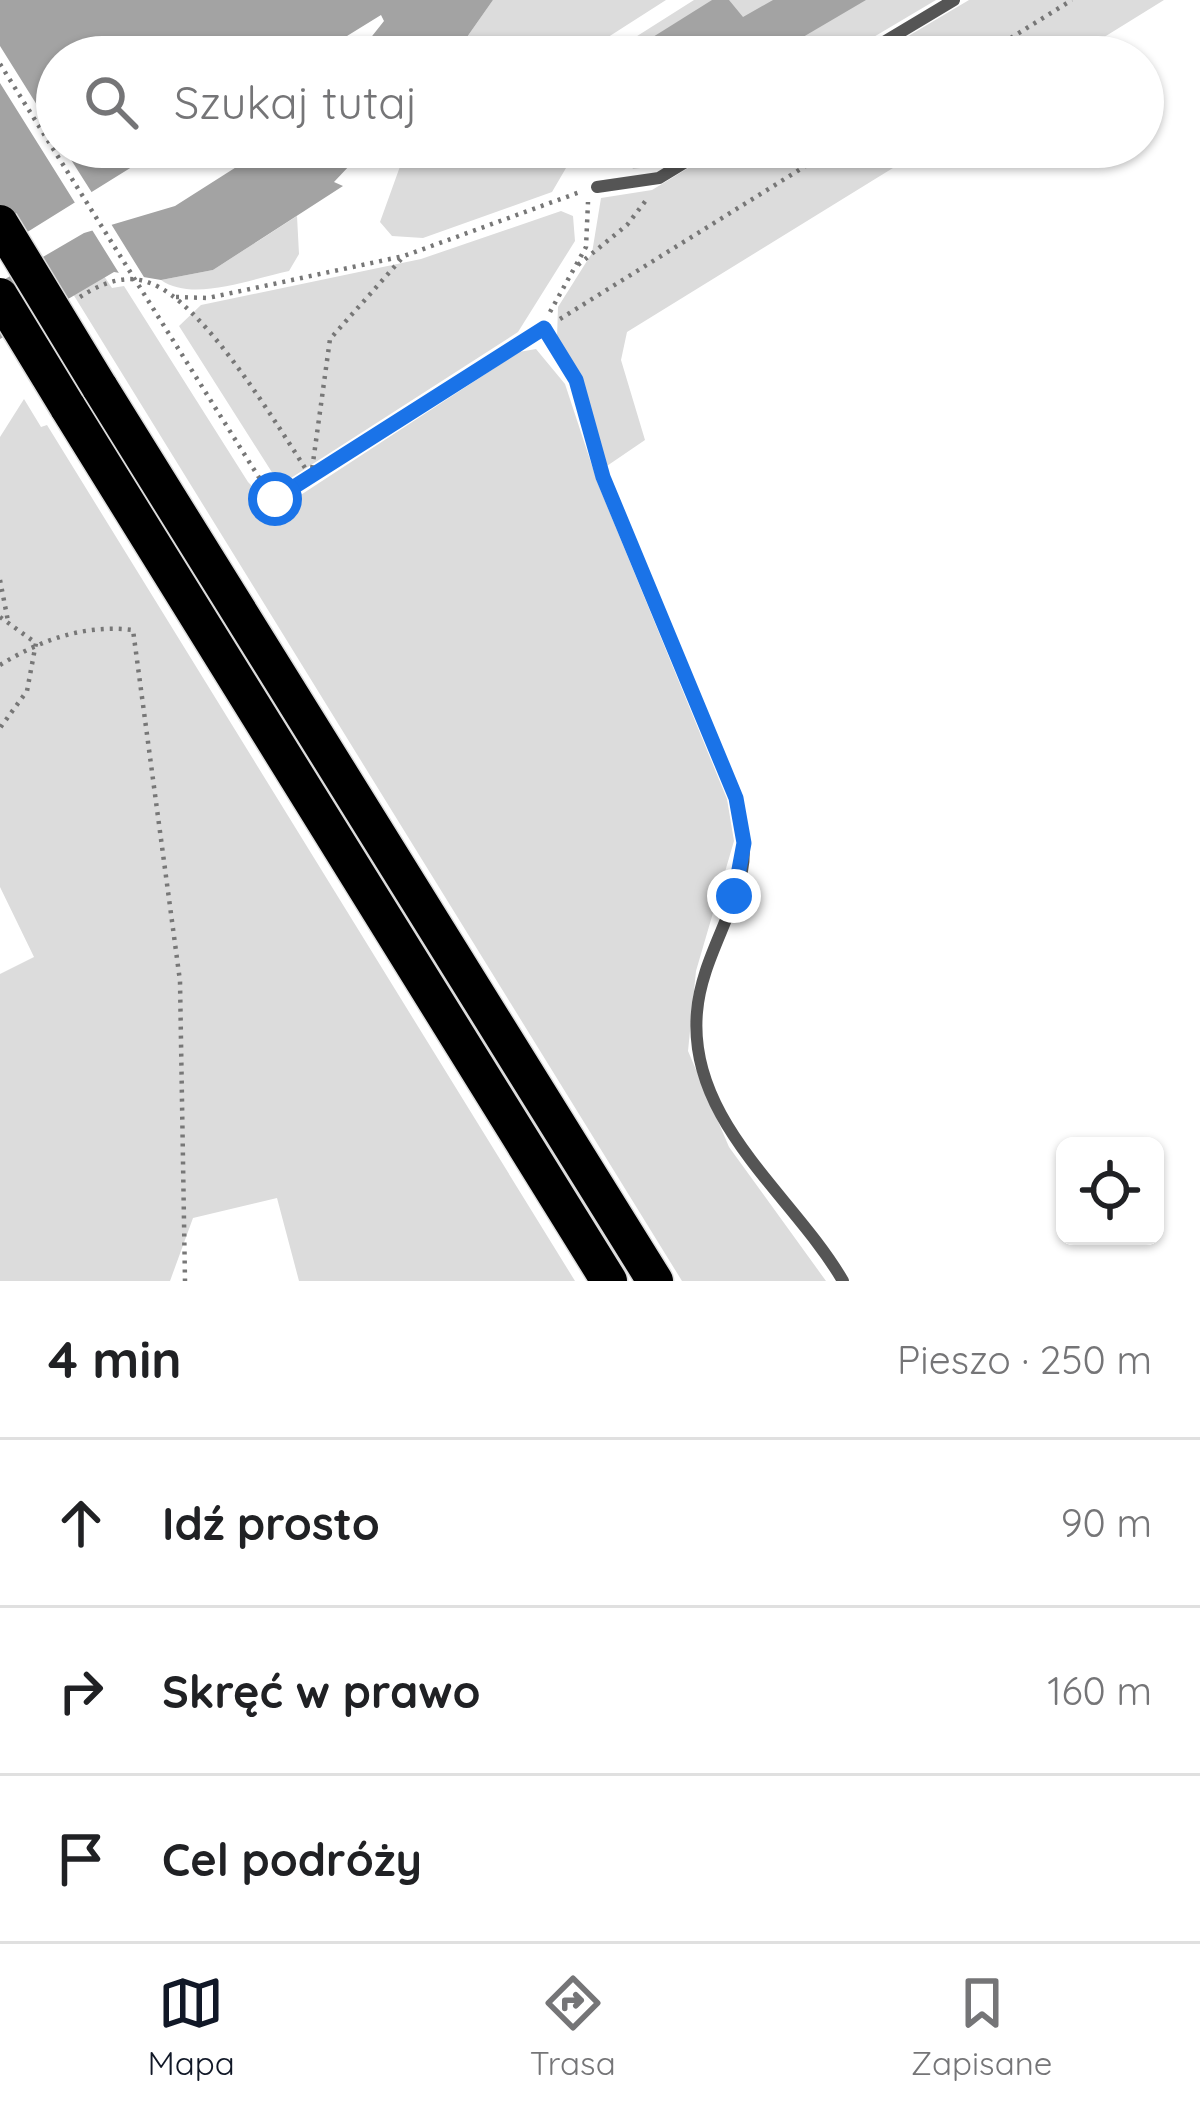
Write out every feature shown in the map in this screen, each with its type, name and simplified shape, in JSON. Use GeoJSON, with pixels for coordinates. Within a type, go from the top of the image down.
{"type":"FeatureCollection","features":[{"type":"Feature","properties":{"kind":"highway"},"geometry":{"type":"LineString","coordinates":[[0,223],[655,1281]]}},
{"type":"Feature","properties":{"kind":"highway"},"geometry":{"type":"LineString","coordinates":[[0,296],[609,1281]]}},
{"type":"Feature","properties":{"kind":"lane"},"geometry":{"type":"LineString","coordinates":[[894,36],[954,0]]}},
{"type":"Feature","properties":{"kind":"lane"},"geometry":{"type":"LineString","coordinates":[[597,187],[659,178],[675,168]]}},
{"type":"Feature","properties":{"kind":"lane"},"geometry":{"type":"LineString","coordinates":[[544,328],[576,380],[603,477],[736,798],[744,843],[742,871],[697,1010],[697,1044],[709,1088],[732,1132],[843,1281]]}},
{"type":"Feature","properties":{"kind":"path"},"geometry":{"type":"LineString","coordinates":[[1014,36],[1072,0]]}},
{"type":"Feature","properties":{"kind":"path"},"geometry":{"type":"LineString","coordinates":[[0,64],[36,121]]}},
{"type":"Feature","properties":{"kind":"path"},"geometry":{"type":"LineString","coordinates":[[65,168],[275,499],[802,168]]}},
{"type":"Feature","properties":{"kind":"path"},"geometry":{"type":"LineString","coordinates":[[573,269],[627,225],[659,178]]}},
{"type":"Feature","properties":{"kind":"path"},"geometry":{"type":"LineString","coordinates":[[176,297],[208,298],[404,256],[587,189],[590,229],[544,328]]}},
{"type":"Feature","properties":{"kind":"path"},"geometry":{"type":"LineString","coordinates":[[311,477],[330,339],[404,256]]}},
{"type":"Feature","properties":{"kind":"path"},"geometry":{"type":"LineString","coordinates":[[105,281],[147,280],[176,297],[249,384],[311,477]]}},
{"type":"Feature","properties":{"kind":"path"},"geometry":{"type":"LineString","coordinates":[[0,580],[8,621]]}},
{"type":"Feature","properties":{"kind":"path"},"geometry":{"type":"LineString","coordinates":[[0,616],[36,643]]}},
{"type":"Feature","properties":{"kind":"path"},"geometry":{"type":"LineString","coordinates":[[0,665],[36,643],[103,626],[133,630],[180,981],[185,1281]]}},
{"type":"Feature","properties":{"kind":"path"},"geometry":{"type":"LineString","coordinates":[[0,728],[27,691],[36,643]]}},
{"type":"Feature","properties":{"kind":"shaded area"},"geometry":{"type":"Polygon","coordinates":[[[0,0],[493,0],[468,36],[372,36],[384,21],[381,15],[347,36],[36,36],[36,168],[130,168],[0,249],[0,0]]]}},
{"type":"Feature","properties":{"kind":"shaded area"},"geometry":{"type":"Polygon","coordinates":[[[493,0],[666,0],[610,36],[468,36],[493,0]]]}},
{"type":"Feature","properties":{"kind":"shaded area"},"geometry":{"type":"Polygon","coordinates":[[[694,0],[936,0],[875,36],[637,36],[694,0]]]}},
{"type":"Feature","properties":{"kind":"shaded area"},"geometry":{"type":"Polygon","coordinates":[[[712,0],[729,0],[743,17],[773,0],[866,0],[805,36],[655,36],[712,0]]]}},
{"type":"Feature","properties":{"kind":"shaded area"},"geometry":{"type":"Polygon","coordinates":[[[969,0],[1164,0],[1106,36],[908,36],[969,0]]]}},
{"type":"Feature","properties":{"kind":"shaded area"},"geometry":{"type":"Polygon","coordinates":[[[235,168],[347,168],[334,182],[343,186],[213,270],[161,280],[114,272],[0,339],[0,282],[84,233],[175,206],[235,168]]]}},
{"type":"Feature","properties":{"kind":"shaded area"},"geometry":{"type":"Polygon","coordinates":[[[399,168],[566,168],[552,192],[423,238],[392,236],[380,222],[399,168]]]}},
{"type":"Feature","properties":{"kind":"shaded area"},"geometry":{"type":"Polygon","coordinates":[[[688,168],[893,168],[627,332],[621,360],[645,440],[601,470],[557,338],[558,307],[592,253],[601,198],[652,190],[688,168]]]}},
{"type":"Feature","properties":{"kind":"shaded area"},"geometry":{"type":"Polygon","coordinates":[[[561,211],[573,216],[575,241],[518,332],[280,485],[179,326],[201,305],[421,259],[561,211]]]}},
{"type":"Feature","properties":{"kind":"shaded area"},"geometry":{"type":"Polygon","coordinates":[[[297,216],[299,254],[289,271],[206,289],[174,287],[161,280],[213,270],[297,216]]]}},
{"type":"Feature","properties":{"kind":"shaded area"},"geometry":{"type":"Polygon","coordinates":[[[104,276],[112,288],[124,286],[248,482],[271,506],[293,500],[519,352],[536,349],[565,384],[598,484],[727,799],[734,841],[696,971],[688,1051],[729,1147],[826,1281],[682,1281],[73,294],[104,276]]]}},
{"type":"Feature","properties":{"kind":"shaded area"},"geometry":{"type":"Polygon","coordinates":[[[24,399],[41,427],[47,425],[575,1281],[299,1281],[277,1198],[193,1218],[170,1281],[0,1281],[0,974],[34,957],[0,887],[0,437],[24,399]]]}},
{"type":"Feature","properties":{"kind":"pier"},"geometry":{"type":"Polygon","coordinates":[[[0,46],[36,103],[36,141],[0,83],[0,46]]]}},
{"type":"Feature","properties":{"kind":"pier"},"geometry":{"type":"Polygon","coordinates":[[[53,168],[76,168],[94,196],[77,206],[53,168]]]}},
{"type":"Feature","properties":{"kind":"pier"},"geometry":{"type":"Polygon","coordinates":[[[108,219],[147,282],[122,278],[89,225],[108,219]]]}},
{"type":"Feature","properties":{"kind":"route"},"geometry":{"type":"LineString","coordinates":[[275,499],[544,328],[576,380],[592,424],[603,477],[712,730],[736,798],[744,843],[734,896]]}}]}
